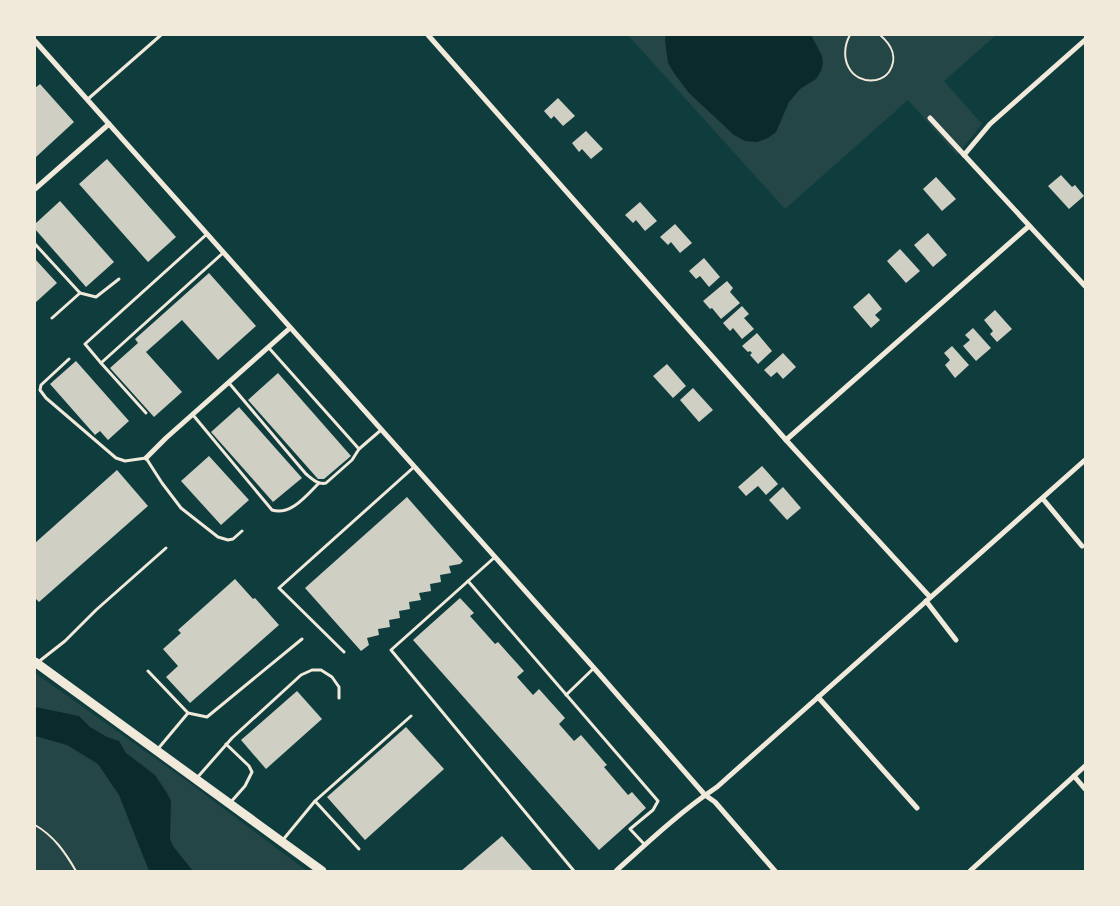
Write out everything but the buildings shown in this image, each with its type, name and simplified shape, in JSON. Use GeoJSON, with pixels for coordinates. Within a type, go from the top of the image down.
{"type":"FeatureCollection","features":[{"type":"Feature","properties":{"kind":"main road"},"geometry":{"type":"LineString","coordinates":[[36,663],[322,871]]}},
{"type":"Feature","properties":{"kind":"street"},"geometry":{"type":"LineString","coordinates":[[428,35],[928,599],[956,640]]}},
{"type":"Feature","properties":{"kind":"street"},"geometry":{"type":"LineString","coordinates":[[964,155],[990,124],[1085,40]]}},
{"type":"Feature","properties":{"kind":"street"},"geometry":{"type":"LineString","coordinates":[[35,41],[775,871]]}},
{"type":"Feature","properties":{"kind":"street"},"geometry":{"type":"LineString","coordinates":[[930,118],[1085,286]]}},
{"type":"Feature","properties":{"kind":"street"},"geometry":{"type":"LineString","coordinates":[[35,189],[109,124]]}},
{"type":"Feature","properties":{"kind":"street"},"geometry":{"type":"LineString","coordinates":[[786,440],[1029,226]]}},
{"type":"Feature","properties":{"kind":"street"},"geometry":{"type":"LineString","coordinates":[[146,458],[290,328]]}},
{"type":"Feature","properties":{"kind":"street"},"geometry":{"type":"LineString","coordinates":[[616,871],[705,794],[717,787],[928,599],[1044,499],[1085,460]]}},
{"type":"Feature","properties":{"kind":"street"},"geometry":{"type":"LineString","coordinates":[[1044,499],[1082,546]]}},
{"type":"Feature","properties":{"kind":"street"},"geometry":{"type":"LineString","coordinates":[[818,697],[917,808]]}},
{"type":"Feature","properties":{"kind":"street"},"geometry":{"type":"LineString","coordinates":[[970,871],[1085,766]]}},
{"type":"Feature","properties":{"kind":"street"},"geometry":{"type":"LineString","coordinates":[[1074,776],[1085,789]]}},
{"type":"Feature","properties":{"kind":"lane"},"geometry":{"type":"LineString","coordinates":[[87,100],[161,35]]}},
{"type":"Feature","properties":{"kind":"lane"},"geometry":{"type":"LineString","coordinates":[[146,413],[85,344],[207,234]]}},
{"type":"Feature","properties":{"kind":"lane"},"geometry":{"type":"LineString","coordinates":[[35,244],[80,293],[96,297],[119,280]]}},
{"type":"Feature","properties":{"kind":"lane"},"geometry":{"type":"LineString","coordinates":[[101,363],[223,253]]}},
{"type":"Feature","properties":{"kind":"lane"},"geometry":{"type":"LineString","coordinates":[[52,318],[80,293]]}},
{"type":"Feature","properties":{"kind":"lane"},"geometry":{"type":"LineString","coordinates":[[268,347],[359,450]]}},
{"type":"Feature","properties":{"kind":"lane"},"geometry":{"type":"LineString","coordinates":[[69,359],[41,385],[40,390],[46,398],[116,458],[125,461],[146,458],[181,508],[218,537],[228,540],[233,539],[242,531]]}},
{"type":"Feature","properties":{"kind":"lane"},"geometry":{"type":"LineString","coordinates":[[228,383],[306,474],[319,483],[326,483],[381,430]]}},
{"type":"Feature","properties":{"kind":"lane"},"geometry":{"type":"LineString","coordinates":[[192,415],[272,510],[279,512],[290,509],[319,483]]}},
{"type":"Feature","properties":{"kind":"lane"},"geometry":{"type":"LineString","coordinates":[[344,652],[279,588],[414,467]]}},
{"type":"Feature","properties":{"kind":"lane"},"geometry":{"type":"LineString","coordinates":[[36,663],[65,641],[96,610],[166,548]]}},
{"type":"Feature","properties":{"kind":"lane"},"geometry":{"type":"LineString","coordinates":[[494,557],[391,650],[574,871]]}},
{"type":"Feature","properties":{"kind":"lane"},"geometry":{"type":"LineString","coordinates":[[468,581],[658,800],[653,810],[630,829],[645,845]]}},
{"type":"Feature","properties":{"kind":"lane"},"geometry":{"type":"LineString","coordinates":[[148,671],[188,713],[207,717],[302,638]]}},
{"type":"Feature","properties":{"kind":"lane"},"geometry":{"type":"LineString","coordinates":[[566,695],[594,668]]}},
{"type":"Feature","properties":{"kind":"lane"},"geometry":{"type":"LineString","coordinates":[[196,779],[226,744],[301,675],[312,670],[321,670],[332,677],[339,687],[339,698]]}},
{"type":"Feature","properties":{"kind":"lane"},"geometry":{"type":"LineString","coordinates":[[156,751],[188,713]]}},
{"type":"Feature","properties":{"kind":"lane"},"geometry":{"type":"LineString","coordinates":[[282,841],[315,801],[411,716]]}},
{"type":"Feature","properties":{"kind":"lane"},"geometry":{"type":"LineString","coordinates":[[226,744],[249,766],[252,772],[245,786],[230,803]]}},
{"type":"Feature","properties":{"kind":"lane"},"geometry":{"type":"LineString","coordinates":[[315,801],[359,849]]}},
{"type":"Feature","properties":{"kind":"path"},"geometry":{"type":"LineString","coordinates":[[850,35],[844,54],[848,67],[852,72],[863,78],[876,80],[887,75],[894,62],[892,48],[880,35]]}},
{"type":"Feature","properties":{"kind":"path"},"geometry":{"type":"LineString","coordinates":[[35,825],[49,834],[59,844],[76,871]]}},
{"type":"Feature","properties":{"kind":"shaded area"},"geometry":{"type":"Polygon","coordinates":[[[628,35],[996,35],[944,81],[982,124],[957,155],[908,100],[785,209],[628,35]]]}},
{"type":"Feature","properties":{"kind":"shaded area"},"geometry":{"type":"Polygon","coordinates":[[[666,35],[811,35],[822,56],[823,63],[816,79],[800,89],[789,102],[776,132],[768,138],[757,142],[745,141],[734,135],[689,93],[674,73],[668,63],[666,35]]]}},
{"type":"Feature","properties":{"kind":"shaded area"},"geometry":{"type":"Polygon","coordinates":[[[35,673],[187,781],[307,871],[35,871],[35,673]]]}},
{"type":"Feature","properties":{"kind":"shaded area"},"geometry":{"type":"Polygon","coordinates":[[[35,707],[79,716],[90,727],[107,737],[119,741],[126,753],[155,775],[171,801],[170,839],[173,846],[193,871],[149,871],[119,795],[98,764],[67,745],[35,736],[35,707]]]}}]}
